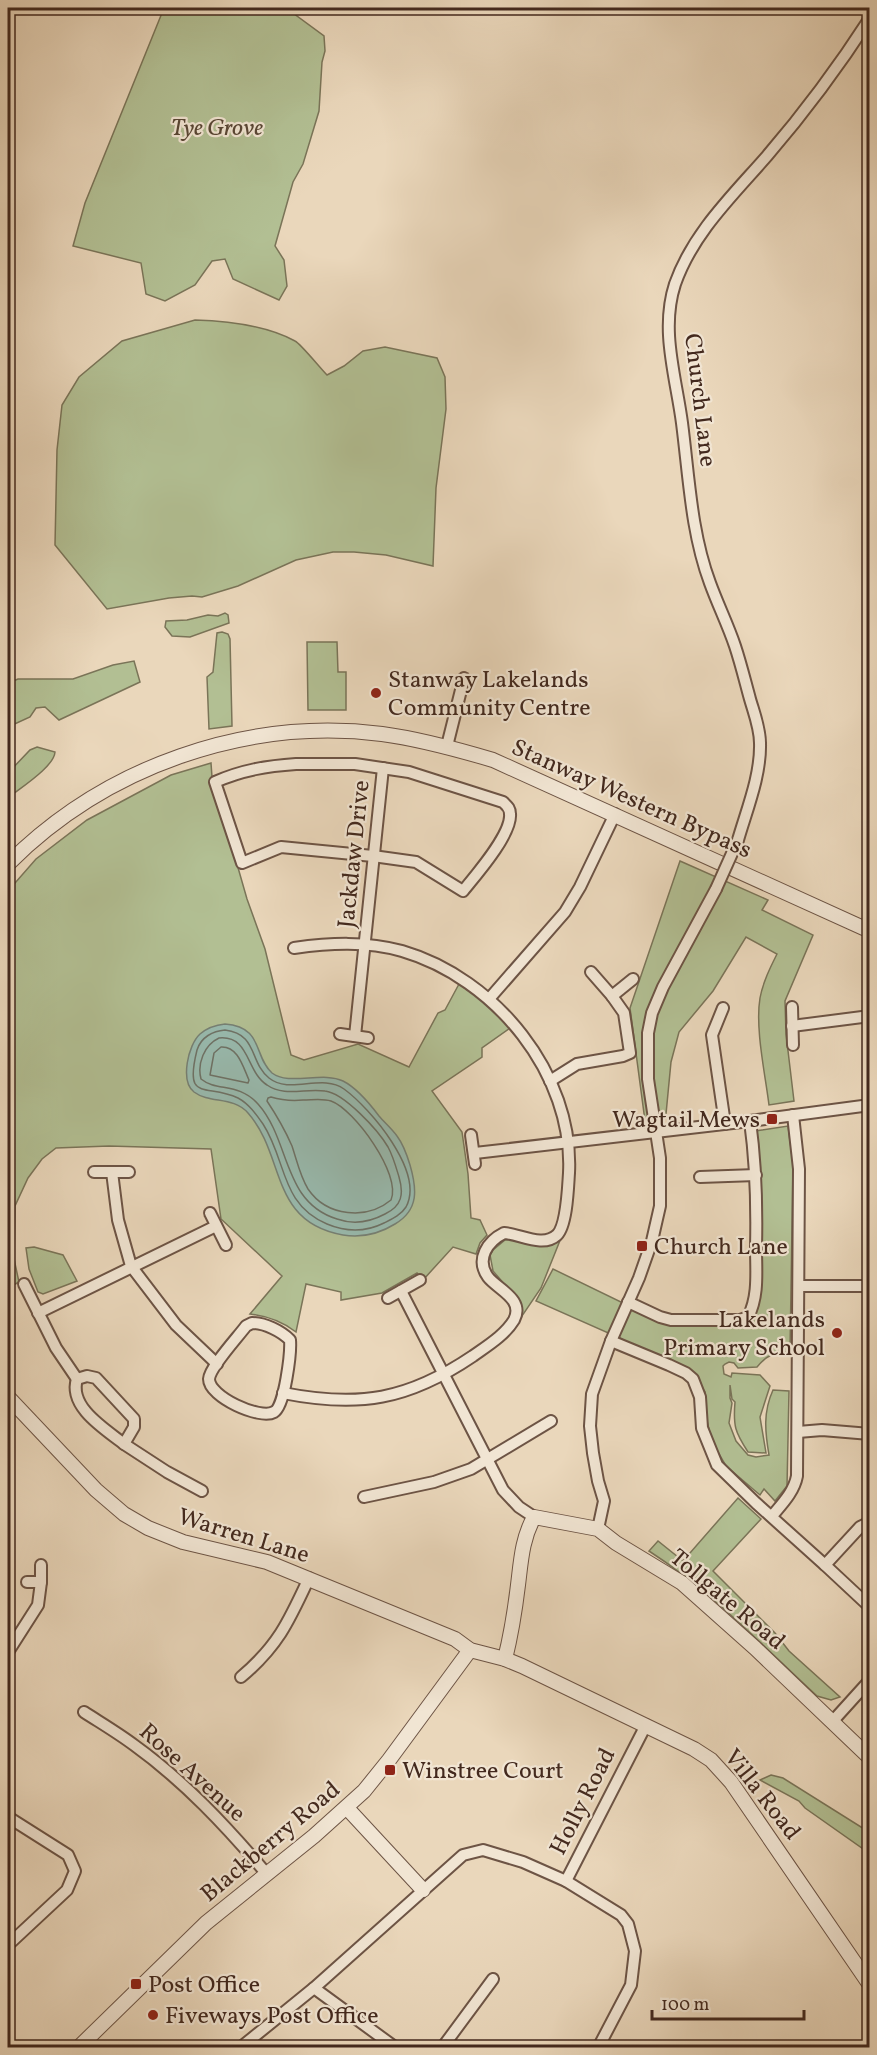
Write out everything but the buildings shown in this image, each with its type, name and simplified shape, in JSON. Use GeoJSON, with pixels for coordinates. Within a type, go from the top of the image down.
{"type":"FeatureCollection","features":[{"type":"Feature","properties":{"kind":"street","name":"Church Lane"},"geometry":{"type":"LineString","coordinates":[[657,1132],[648,1079],[647,1053],[652,1013],[663,987],[716,889],[738,840],[760,756],[760,740],[736,649],[711,584],[695,531],[678,397],[670,357],[669,318],[674,288],[693,244],[816,95],[870,18]]}},
{"type":"Feature","properties":{"kind":"street"},"geometry":{"type":"LineString","coordinates":[[447,746],[464,678]]}},
{"type":"Feature","properties":{"kind":"street","name":"Stanway Western Bypass"},"geometry":{"type":"LineString","coordinates":[[8,864],[57,820],[92,797],[168,759],[251,737],[295,732],[337,731],[381,734],[447,746],[493,760],[870,931]]}},
{"type":"Feature","properties":{"kind":"street"},"geometry":{"type":"LineString","coordinates":[[355,764],[409,772],[492,797],[509,808],[511,817],[500,842],[463,891],[416,862],[373,856],[281,847],[242,863],[215,782],[255,767],[355,764]]}},
{"type":"Feature","properties":{"kind":"street","name":"Jackdaw Drive"},"geometry":{"type":"LineString","coordinates":[[355,1036],[383,768]]}},
{"type":"Feature","properties":{"kind":"street"},"geometry":{"type":"LineString","coordinates":[[489,999],[565,912],[580,887],[615,814]]}},
{"type":"Feature","properties":{"kind":"street"},"geometry":{"type":"LineString","coordinates":[[283,1393],[315,1399],[345,1401],[412,1389],[445,1375],[503,1334],[515,1318],[515,1307],[512,1297],[488,1277],[482,1259],[488,1245],[504,1233],[543,1240],[557,1235],[562,1225],[568,1193],[569,1163],[565,1125],[550,1081],[536,1054],[516,1025],[489,999],[455,973],[402,951],[333,943],[294,948]]}},
{"type":"Feature","properties":{"kind":"street"},"geometry":{"type":"LineString","coordinates":[[550,1081],[577,1064],[630,1053],[624,1013],[591,972]]}},
{"type":"Feature","properties":{"kind":"street"},"geometry":{"type":"LineString","coordinates":[[612,996],[633,979]]}},
{"type":"Feature","properties":{"kind":"street"},"geometry":{"type":"LineString","coordinates":[[792,1007],[793,1045]]}},
{"type":"Feature","properties":{"kind":"street"},"geometry":{"type":"LineString","coordinates":[[723,1008],[712,1035],[725,1124]]}},
{"type":"Feature","properties":{"kind":"street"},"geometry":{"type":"LineString","coordinates":[[792,1026],[870,1016]]}},
{"type":"Feature","properties":{"kind":"street"},"geometry":{"type":"LineString","coordinates":[[340,1034],[368,1038]]}},
{"type":"Feature","properties":{"kind":"street"},"geometry":{"type":"LineString","coordinates":[[471,1136],[475,1159],[568,1143],[869,1106]]}},
{"type":"Feature","properties":{"kind":"street"},"geometry":{"type":"LineString","coordinates":[[772,1516],[790,1494],[796,1482],[799,1169],[793,1115]]}},
{"type":"Feature","properties":{"kind":"street"},"geometry":{"type":"LineString","coordinates":[[628,1302],[671,1320],[740,1320],[748,1317],[755,1301],[756,1175],[750,1121]]}},
{"type":"Feature","properties":{"kind":"street"},"geometry":{"type":"LineString","coordinates":[[598,1529],[604,1502],[597,1481],[590,1426],[592,1394],[610,1341],[652,1241],[660,1206],[657,1132]]}},
{"type":"Feature","properties":{"kind":"street"},"geometry":{"type":"LineString","coordinates":[[94,1172],[129,1172]]}},
{"type":"Feature","properties":{"kind":"street"},"geometry":{"type":"LineString","coordinates":[[112,1172],[118,1220],[131,1266],[176,1325],[217,1364]]}},
{"type":"Feature","properties":{"kind":"street"},"geometry":{"type":"LineString","coordinates":[[700,1177],[756,1175]]}},
{"type":"Feature","properties":{"kind":"street"},"geometry":{"type":"LineString","coordinates":[[210,1213],[226,1245]]}},
{"type":"Feature","properties":{"kind":"street"},"geometry":{"type":"LineString","coordinates":[[38,1313],[216,1226]]}},
{"type":"Feature","properties":{"kind":"street"},"geometry":{"type":"LineString","coordinates":[[388,1298],[420,1280]]}},
{"type":"Feature","properties":{"kind":"street"},"geometry":{"type":"LineString","coordinates":[[24,1284],[56,1348],[77,1379]]}},
{"type":"Feature","properties":{"kind":"street"},"geometry":{"type":"LineString","coordinates":[[799,1286],[870,1286]]}},
{"type":"Feature","properties":{"kind":"street"},"geometry":{"type":"LineString","coordinates":[[401,1292],[503,1490],[519,1507],[534,1517],[526,1532],[510,1642],[505,1659]]}},
{"type":"Feature","properties":{"kind":"street"},"geometry":{"type":"LineString","coordinates":[[252,1323],[283,1334],[290,1340],[291,1352],[283,1393],[278,1409],[274,1412],[257,1413],[220,1397],[210,1388],[209,1377],[217,1364],[246,1326],[252,1323]]}},
{"type":"Feature","properties":{"kind":"street"},"geometry":{"type":"LineString","coordinates":[[610,1341],[669,1365],[693,1379],[699,1397],[702,1428],[717,1464],[756,1503],[870,1607]]}},
{"type":"Feature","properties":{"kind":"street"},"geometry":{"type":"LineString","coordinates":[[77,1379],[87,1376],[96,1378],[134,1419],[136,1423],[124,1444]]}},
{"type":"Feature","properties":{"kind":"street"},"geometry":{"type":"LineString","coordinates":[[77,1379],[74,1387],[77,1400],[95,1420],[124,1444],[202,1491]]}},
{"type":"Feature","properties":{"kind":"street","name":"Warren Lane"},"geometry":{"type":"LineString","coordinates":[[8,1397],[87,1482],[124,1514],[165,1535],[267,1562],[455,1639],[470,1650],[505,1659]]}},
{"type":"Feature","properties":{"kind":"street"},"geometry":{"type":"LineString","coordinates":[[364,1497],[434,1482],[488,1461],[551,1421]]}},
{"type":"Feature","properties":{"kind":"street"},"geometry":{"type":"LineString","coordinates":[[798,1432],[822,1430],[870,1434]]}},
{"type":"Feature","properties":{"kind":"street","name":"Tollgate Road"},"geometry":{"type":"LineString","coordinates":[[534,1517],[598,1529],[616,1543],[682,1583],[870,1758]]}},
{"type":"Feature","properties":{"kind":"street"},"geometry":{"type":"LineString","coordinates":[[825,1565],[860,1527],[870,1522]]}},
{"type":"Feature","properties":{"kind":"street"},"geometry":{"type":"LineString","coordinates":[[8,1652],[38,1605],[41,1566]]}},
{"type":"Feature","properties":{"kind":"street"},"geometry":{"type":"LineString","coordinates":[[241,1677],[270,1650],[286,1627],[309,1578]]}},
{"type":"Feature","properties":{"kind":"street"},"geometry":{"type":"LineString","coordinates":[[27,1582],[41,1582]]}},
{"type":"Feature","properties":{"kind":"street","name":"Blackberry Road"},"geometry":{"type":"LineString","coordinates":[[78,2048],[206,1923],[347,1808],[390,1761],[470,1650]]}},
{"type":"Feature","properties":{"kind":"street","name":"Villa Road"},"geometry":{"type":"LineString","coordinates":[[505,1659],[646,1725],[711,1760],[724,1774],[870,1985]]}},
{"type":"Feature","properties":{"kind":"street"},"geometry":{"type":"LineString","coordinates":[[832,1722],[870,1680]]}},
{"type":"Feature","properties":{"kind":"street","name":"Rose Avenue"},"geometry":{"type":"LineString","coordinates":[[84,1712],[135,1745],[184,1786],[228,1828],[266,1873]]}},
{"type":"Feature","properties":{"kind":"street","name":"Holly Road"},"geometry":{"type":"LineString","coordinates":[[240,2048],[314,1988],[463,1855],[483,1850],[523,1862],[566,1881],[646,1725]]}},
{"type":"Feature","properties":{"kind":"street"},"geometry":{"type":"LineString","coordinates":[[347,1808],[423,1890]]}},
{"type":"Feature","properties":{"kind":"street"},"geometry":{"type":"LineString","coordinates":[[8,1817],[68,1855],[75,1871],[67,1890],[8,1945]]}},
{"type":"Feature","properties":{"kind":"street"},"geometry":{"type":"LineString","coordinates":[[566,1881],[621,1915],[628,1924],[635,1951],[631,1985],[598,2048]]}},
{"type":"Feature","properties":{"kind":"street"},"geometry":{"type":"LineString","coordinates":[[442,2048],[492,1979]]}},
{"type":"Feature","properties":{"kind":"street"},"geometry":{"type":"LineString","coordinates":[[314,1988],[396,2048]]}},
{"type":"Feature","properties":{"kind":"green space","name":"Tye Grove"},"geometry":{"type":"Polygon","coordinates":[[[164,8],[286,8],[324,36],[325,51],[322,62],[319,111],[303,164],[293,182],[275,246],[284,260],[287,286],[279,300],[233,279],[225,259],[212,261],[195,285],[165,301],[146,294],[141,263],[73,246],[85,203],[164,8]]]}},
{"type":"Feature","properties":{"kind":"green space"},"geometry":{"type":"Polygon","coordinates":[[[195,320],[246,325],[284,336],[298,343],[327,375],[344,366],[363,351],[385,347],[437,358],[445,377],[446,409],[436,488],[433,566],[386,555],[333,552],[296,560],[238,586],[202,597],[169,598],[107,609],[55,545],[57,450],[62,405],[79,377],[122,341],[195,320]]]}},
{"type":"Feature","properties":{"kind":"green space"},"geometry":{"type":"Polygon","coordinates":[[[225,613],[228,615],[229,623],[190,637],[172,636],[165,627],[166,621],[187,620],[208,615],[218,616],[225,613]]]}},
{"type":"Feature","properties":{"kind":"green space"},"geometry":{"type":"Polygon","coordinates":[[[217,633],[228,634],[230,639],[232,726],[209,729],[207,677],[213,672],[217,633]]]}},
{"type":"Feature","properties":{"kind":"green space"},"geometry":{"type":"Polygon","coordinates":[[[307,642],[337,642],[338,672],[346,672],[346,710],[308,710],[307,642]]]}},
{"type":"Feature","properties":{"kind":"green space"},"geometry":{"type":"Polygon","coordinates":[[[134,661],[140,682],[59,720],[45,707],[36,708],[30,717],[8,727],[8,683],[18,679],[73,679],[113,665],[134,661]]]}},
{"type":"Feature","properties":{"kind":"green space"},"geometry":{"type":"Polygon","coordinates":[[[37,747],[55,752],[53,758],[43,771],[8,798],[8,773],[30,750],[37,747]]]}},
{"type":"Feature","properties":{"kind":"green space"},"geometry":{"type":"Polygon","coordinates":[[[211,763],[212,777],[247,899],[265,949],[291,1055],[304,1060],[358,1044],[409,1067],[438,1013],[445,1010],[459,984],[486,1003],[510,1028],[482,1048],[482,1057],[432,1091],[462,1132],[471,1218],[480,1220],[487,1235],[480,1243],[476,1254],[453,1247],[423,1280],[417,1273],[382,1293],[341,1300],[341,1292],[306,1284],[296,1332],[274,1320],[250,1314],[282,1276],[221,1219],[211,1149],[109,1146],[56,1148],[42,1159],[28,1178],[15,1206],[14,1259],[19,1282],[8,1288],[8,891],[36,859],[87,820],[171,775],[211,763]]]}},
{"type":"Feature","properties":{"kind":"green space"},"geometry":{"type":"Polygon","coordinates":[[[680,861],[768,900],[762,910],[813,935],[785,1001],[786,1034],[794,1101],[769,1105],[760,1037],[759,1010],[763,986],[777,954],[746,937],[713,991],[679,1032],[671,1062],[666,1114],[668,1118],[645,1121],[630,1008],[680,861]]]}},
{"type":"Feature","properties":{"kind":"green space"},"geometry":{"type":"Polygon","coordinates":[[[788,1126],[793,1164],[790,1352],[771,1355],[757,1367],[738,1368],[734,1363],[729,1362],[723,1366],[724,1374],[731,1377],[732,1373],[760,1375],[770,1386],[760,1417],[766,1453],[748,1452],[740,1439],[735,1423],[735,1402],[732,1399],[730,1385],[732,1403],[729,1423],[736,1441],[748,1455],[756,1457],[769,1455],[766,1422],[770,1398],[773,1390],[789,1391],[787,1486],[775,1501],[764,1489],[760,1495],[726,1466],[712,1442],[707,1421],[705,1392],[693,1373],[624,1346],[622,1339],[536,1301],[553,1269],[662,1322],[747,1322],[758,1308],[760,1173],[755,1131],[788,1126]]]}},
{"type":"Feature","properties":{"kind":"green space"},"geometry":{"type":"Polygon","coordinates":[[[561,1238],[541,1288],[520,1319],[518,1300],[493,1271],[490,1255],[505,1240],[561,1238]]]}},
{"type":"Feature","properties":{"kind":"green space"},"geometry":{"type":"Polygon","coordinates":[[[34,1247],[63,1255],[77,1281],[43,1294],[38,1292],[29,1269],[26,1248],[34,1247]]]}},
{"type":"Feature","properties":{"kind":"green space"},"geometry":{"type":"Polygon","coordinates":[[[738,1498],[761,1519],[713,1571],[775,1633],[789,1651],[840,1697],[831,1700],[817,1696],[715,1601],[649,1551],[658,1541],[683,1561],[738,1498]]]}},
{"type":"Feature","properties":{"kind":"green space"},"geometry":{"type":"Polygon","coordinates":[[[771,1775],[783,1778],[869,1832],[869,1853],[805,1808],[799,1801],[760,1780],[771,1775]]]}},
{"type":"Feature","properties":{"kind":"water"},"geometry":{"type":"Polygon","coordinates":[[[225,1024],[237,1026],[252,1036],[266,1066],[279,1077],[335,1078],[348,1084],[367,1101],[399,1139],[410,1165],[415,1191],[412,1206],[403,1218],[383,1230],[357,1236],[343,1235],[319,1228],[302,1216],[290,1202],[260,1130],[248,1113],[235,1104],[200,1096],[194,1092],[187,1080],[187,1063],[196,1039],[208,1028],[225,1024]]]}},
{"type":"Feature","properties":{"kind":"place","name":"Stanway Lakelands Community Centre"},"geometry":{"type":"Point","coordinates":[376,693]}},
{"type":"Feature","properties":{"kind":"place","name":"Wagtail Mews"},"geometry":{"type":"Point","coordinates":[772,1119]}},
{"type":"Feature","properties":{"kind":"place","name":"Church Lane"},"geometry":{"type":"Point","coordinates":[642,1246]}},
{"type":"Feature","properties":{"kind":"place","name":"Lakelands Primary School"},"geometry":{"type":"Point","coordinates":[837,1333]}},
{"type":"Feature","properties":{"kind":"place","name":"Winstree Court"},"geometry":{"type":"Point","coordinates":[390,1770]}},
{"type":"Feature","properties":{"kind":"place","name":"Post Office"},"geometry":{"type":"Point","coordinates":[136,1984]}},
{"type":"Feature","properties":{"kind":"place","name":"Fiveways Post Office"},"geometry":{"type":"Point","coordinates":[153,2015]}}]}
